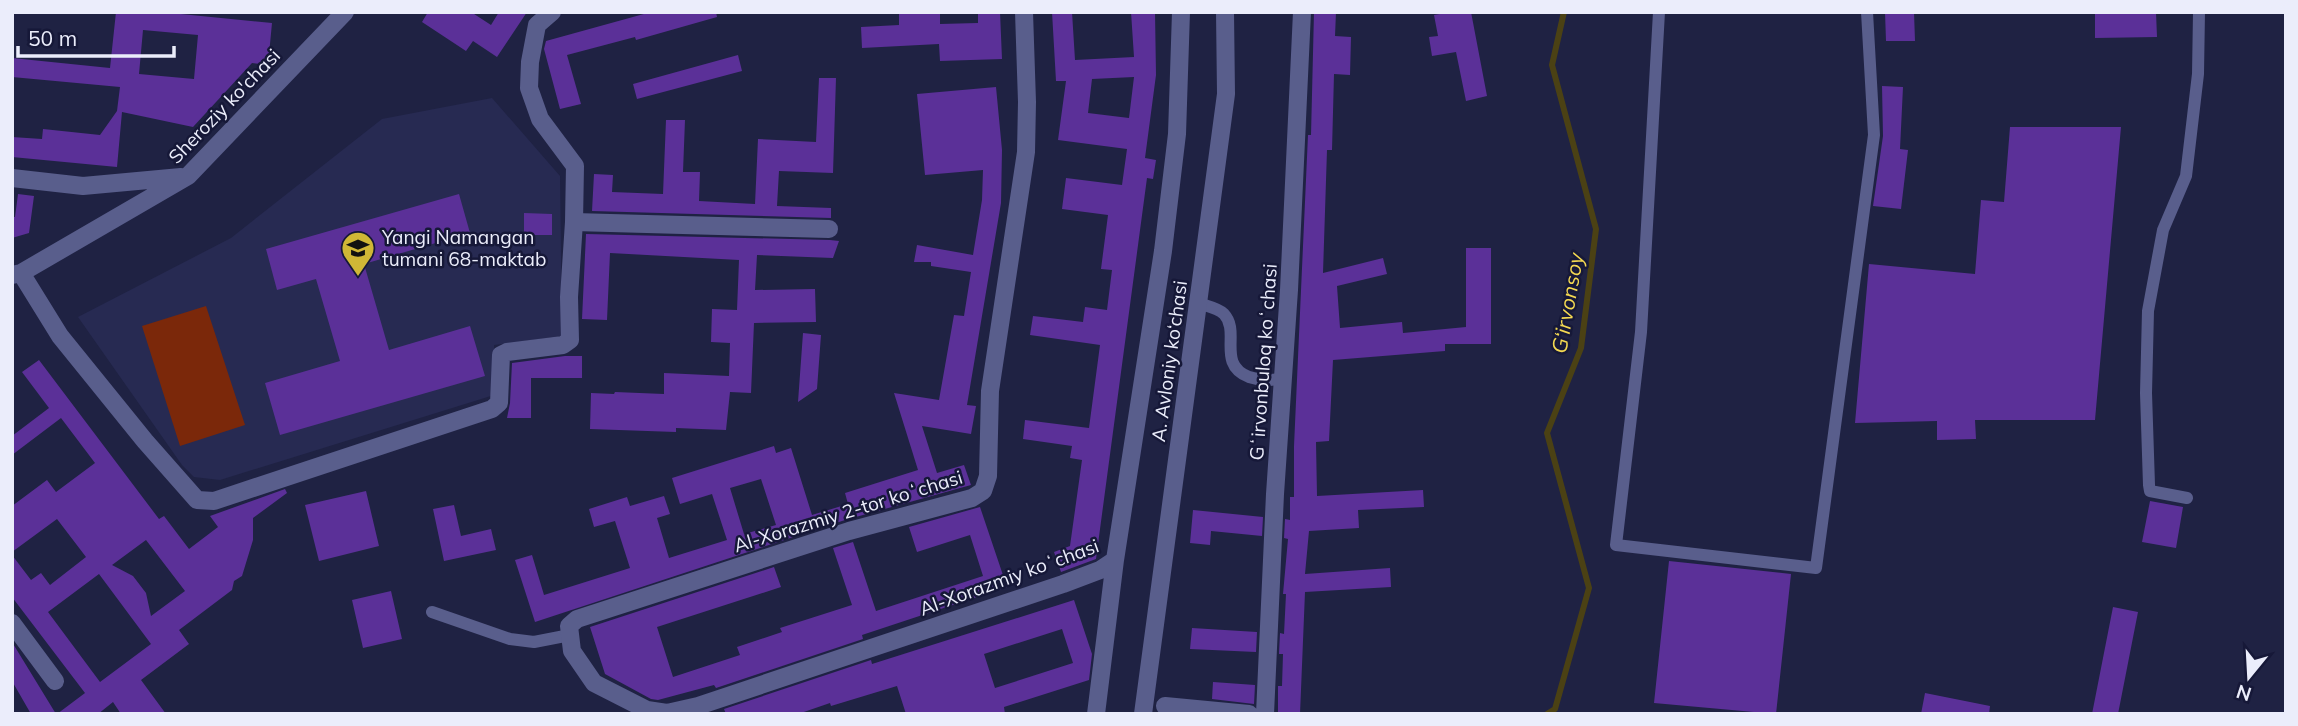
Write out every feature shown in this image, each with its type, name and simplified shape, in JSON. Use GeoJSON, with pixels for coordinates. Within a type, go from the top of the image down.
{"type":"FeatureCollection","features":[{"type":"Feature","properties":{"kind":"street","name":"Sheroziy ko'chasi"},"geometry":{"type":"LineString","coordinates":[[17,274],[188,177],[345,12]]}},
{"type":"Feature","properties":{"kind":"street"},"geometry":{"type":"LineString","coordinates":[[17,274],[60,337],[197,500],[214,501],[492,409],[499,403],[501,355],[563,345],[570,340],[569,297],[575,166],[540,119],[529,88],[530,61],[537,25],[552,12]]}},
{"type":"Feature","properties":{"kind":"street","name":"Al-Xorazmiy 2-tor koʻchasi"},"geometry":{"type":"LineString","coordinates":[[570,635],[569,626],[577,619],[849,531],[972,498],[983,491],[988,476],[990,391],[1026,152],[1024,12]]}},
{"type":"Feature","properties":{"kind":"street","name":"Al-Xorazmiy koʻchasi"},"geometry":{"type":"LineString","coordinates":[[570,635],[572,651],[594,683],[647,710],[667,713],[698,706],[1063,584],[1100,570],[1115,561],[1163,251],[1177,134],[1181,12]]}},
{"type":"Feature","properties":{"kind":"street","name":"A. Avloniy ko‘chasi"},"geometry":{"type":"LineString","coordinates":[[1143,714],[1226,94],[1225,12]]}},
{"type":"Feature","properties":{"kind":"street","name":"Gʻirvonbuloq koʻchasi"},"geometry":{"type":"LineString","coordinates":[[1265,714],[1303,12]]}},
{"type":"Feature","properties":{"kind":"street"},"geometry":{"type":"LineString","coordinates":[[12,178],[83,186],[188,177]]}},
{"type":"Feature","properties":{"kind":"street"},"geometry":{"type":"LineString","coordinates":[[574,222],[829,229]]}},
{"type":"Feature","properties":{"kind":"street"},"geometry":{"type":"LineString","coordinates":[[1096,714],[1115,561]]}},
{"type":"Feature","properties":{"kind":"street"},"geometry":{"type":"LineString","coordinates":[[12,623],[55,681]]}},
{"type":"Feature","properties":{"kind":"street"},"geometry":{"type":"LineString","coordinates":[[1165,706],[1249,714]]}},
{"type":"Feature","properties":{"kind":"lane"},"geometry":{"type":"LineString","coordinates":[[1659,12],[1641,332],[1616,545],[1816,568],[1874,135],[1867,12]]}},
{"type":"Feature","properties":{"kind":"lane"},"geometry":{"type":"LineString","coordinates":[[2187,498],[2150,491],[2148,485],[2148,311],[2163,230],[2186,176],[2198,74],[2199,12]]}},
{"type":"Feature","properties":{"kind":"lane"},"geometry":{"type":"LineString","coordinates":[[1198,303],[1222,312],[1228,319],[1230,353],[1234,366],[1240,373],[1272,381],[1283,378]]}},
{"type":"Feature","properties":{"kind":"lane"},"geometry":{"type":"LineString","coordinates":[[432,612],[510,639],[534,642],[570,635]]}},
{"type":"Feature","properties":{"kind":"shaded area","name":"Yangi Namangan tumani 68-maktab"},"geometry":{"type":"Polygon","coordinates":[[[492,98],[560,176],[562,336],[494,345],[494,395],[220,480],[194,477],[182,465],[78,317],[231,238],[382,119],[492,98]]]}},
{"type":"Feature","properties":{"kind":"shaded area"},"geometry":{"type":"Polygon","coordinates":[[[206,306],[245,425],[180,446],[142,326],[206,306]]]}},
{"type":"Feature","properties":{"kind":"building"},"geometry":{"type":"Polygon","coordinates":[[[116,12],[161,12],[272,23],[268,65],[252,63],[193,127],[122,112],[117,167],[12,157],[12,137],[42,139],[43,129],[100,135],[117,111],[120,87],[12,77],[12,58],[110,68],[116,12]],[[143,30],[139,74],[194,79],[198,35],[143,30]]]}},
{"type":"Feature","properties":{"kind":"building"},"geometry":{"type":"Polygon","coordinates":[[[428,12],[471,12],[491,25],[499,12],[527,12],[497,57],[473,41],[466,51],[422,22],[428,12]]]}},
{"type":"Feature","properties":{"kind":"building"},"geometry":{"type":"Polygon","coordinates":[[[651,12],[716,12],[717,17],[636,40],[635,37],[567,55],[581,104],[560,109],[544,49],[546,41],[651,12]]]}},
{"type":"Feature","properties":{"kind":"building"},"geometry":{"type":"Polygon","coordinates":[[[899,12],[940,12],[940,24],[978,23],[978,12],[1000,12],[1002,59],[940,61],[939,44],[862,48],[861,27],[899,25],[899,12]]]}},
{"type":"Feature","properties":{"kind":"building"},"geometry":{"type":"Polygon","coordinates":[[[1052,12],[1072,12],[1075,60],[1134,57],[1131,12],[1155,12],[1156,75],[1145,158],[1156,160],[1153,179],[1147,178],[1096,559],[1061,572],[1054,552],[1070,546],[1082,460],[1070,458],[1072,446],[1023,439],[1025,420],[1089,428],[1100,345],[1030,335],[1033,316],[1083,322],[1085,307],[1107,310],[1112,270],[1101,269],[1108,215],[1062,209],[1066,178],[1122,185],[1127,149],[1058,140],[1066,81],[1056,81],[1052,12]],[[1134,77],[1092,79],[1088,113],[1129,118],[1134,77]]]}},
{"type":"Feature","properties":{"kind":"building"},"geometry":{"type":"Polygon","coordinates":[[[1314,12],[1336,12],[1335,36],[1351,37],[1350,75],[1334,74],[1332,150],[1327,150],[1323,273],[1383,258],[1387,274],[1337,286],[1340,328],[1402,322],[1403,333],[1466,327],[1466,248],[1491,248],[1491,344],[1445,344],[1445,351],[1333,360],[1329,441],[1316,442],[1317,496],[1423,490],[1424,507],[1358,510],[1359,528],[1309,531],[1305,574],[1390,568],[1391,587],[1305,592],[1300,714],[1278,714],[1278,686],[1282,686],[1283,654],[1279,654],[1280,633],[1284,634],[1286,594],[1283,594],[1288,539],[1284,538],[1285,519],[1290,520],[1290,497],[1294,497],[1294,446],[1308,135],[1311,135],[1314,12]]]}},
{"type":"Feature","properties":{"kind":"building"},"geometry":{"type":"Polygon","coordinates":[[[1471,12],[1487,96],[1466,101],[1456,52],[1432,56],[1429,37],[1438,36],[1434,15],[1471,12]]]}},
{"type":"Feature","properties":{"kind":"building"},"geometry":{"type":"Polygon","coordinates":[[[1885,12],[1914,12],[1915,41],[1886,41],[1885,12]]]}},
{"type":"Feature","properties":{"kind":"building"},"geometry":{"type":"Polygon","coordinates":[[[2095,12],[2156,12],[2157,37],[2095,38],[2095,12]]]}},
{"type":"Feature","properties":{"kind":"building"},"geometry":{"type":"Polygon","coordinates":[[[738,55],[742,71],[637,99],[633,84],[738,55]]]}},
{"type":"Feature","properties":{"kind":"building"},"geometry":{"type":"Polygon","coordinates":[[[819,78],[836,78],[833,173],[779,171],[777,206],[831,208],[831,218],[592,211],[594,174],[613,175],[612,192],[663,194],[666,120],[685,120],[683,172],[700,172],[699,201],[755,204],[758,139],[816,142],[819,78]]]}},
{"type":"Feature","properties":{"kind":"building"},"geometry":{"type":"Polygon","coordinates":[[[1882,86],[1903,87],[1900,149],[1908,150],[1901,209],[1873,206],[1883,136],[1882,86]]]}},
{"type":"Feature","properties":{"kind":"building"},"geometry":{"type":"Polygon","coordinates":[[[996,87],[1002,150],[1001,203],[967,405],[976,406],[971,434],[922,426],[937,473],[964,465],[971,485],[845,520],[535,622],[515,560],[532,555],[544,595],[630,568],[615,521],[594,527],[589,509],[627,497],[630,506],[664,496],[670,514],[657,518],[669,558],[727,540],[712,494],[680,504],[672,478],[774,446],[776,453],[791,448],[812,515],[848,504],[845,493],[918,470],[894,393],[939,400],[954,315],[964,316],[971,272],[931,266],[931,262],[914,262],[917,245],[973,255],[982,200],[983,170],[925,175],[917,94],[996,87]],[[761,479],[730,488],[744,534],[776,525],[761,479]]]}},
{"type":"Feature","properties":{"kind":"building"},"geometry":{"type":"Polygon","coordinates":[[[2010,127],[2121,127],[2095,420],[1975,420],[1976,439],[1937,440],[1937,421],[1855,423],[1869,264],[1975,274],[1981,200],[2004,202],[2010,127]]]}},
{"type":"Feature","properties":{"kind":"building"},"geometry":{"type":"Polygon","coordinates":[[[18,194],[34,196],[29,233],[12,238],[12,217],[15,217],[18,194]]]}},
{"type":"Feature","properties":{"kind":"building"},"geometry":{"type":"Polygon","coordinates":[[[459,194],[470,233],[364,264],[389,350],[470,326],[485,376],[280,435],[265,383],[340,361],[316,279],[277,290],[266,249],[459,194]]]}},
{"type":"Feature","properties":{"kind":"building"},"geometry":{"type":"Polygon","coordinates":[[[524,213],[552,214],[552,235],[524,235],[524,213]]]}},
{"type":"Feature","properties":{"kind":"building"},"geometry":{"type":"Polygon","coordinates":[[[586,234],[839,241],[833,258],[757,255],[755,290],[815,289],[816,322],[754,323],[751,393],[730,392],[726,430],[676,428],[676,432],[590,429],[591,393],[664,394],[664,373],[729,376],[730,343],[711,342],[712,309],[737,310],[739,260],[610,253],[607,320],[582,319],[586,234]]]}},
{"type":"Feature","properties":{"kind":"building"},"geometry":{"type":"Polygon","coordinates":[[[803,333],[821,335],[817,389],[798,402],[803,333]]]}},
{"type":"Feature","properties":{"kind":"building"},"geometry":{"type":"Polygon","coordinates":[[[582,356],[582,378],[531,378],[531,418],[507,418],[512,363],[582,356]]]}},
{"type":"Feature","properties":{"kind":"building"},"geometry":{"type":"Polygon","coordinates":[[[39,360],[159,519],[164,516],[189,549],[218,527],[210,516],[285,489],[287,493],[253,518],[253,540],[242,576],[234,581],[232,590],[179,630],[189,644],[141,680],[166,714],[121,714],[113,702],[98,714],[57,714],[85,693],[12,597],[12,555],[31,580],[41,573],[50,585],[86,557],[57,519],[12,552],[12,506],[47,480],[56,492],[95,463],[61,418],[12,455],[12,436],[49,408],[22,372],[39,360]],[[146,540],[112,565],[133,576],[146,593],[151,616],[185,591],[146,540]],[[99,574],[48,612],[100,682],[151,644],[99,574]]]}},
{"type":"Feature","properties":{"kind":"building"},"geometry":{"type":"Polygon","coordinates":[[[366,491],[379,546],[319,561],[305,505],[366,491]]]}},
{"type":"Feature","properties":{"kind":"building"},"geometry":{"type":"Polygon","coordinates":[[[2150,501],[2183,507],[2176,548],[2142,542],[2150,501]]]}},
{"type":"Feature","properties":{"kind":"building"},"geometry":{"type":"Polygon","coordinates":[[[454,505],[461,536],[491,529],[496,550],[444,561],[433,509],[454,505]]]}},
{"type":"Feature","properties":{"kind":"building"},"geometry":{"type":"Polygon","coordinates":[[[980,507],[1007,587],[862,635],[863,639],[716,688],[714,685],[658,700],[651,699],[605,674],[590,627],[774,567],[781,587],[657,627],[673,677],[740,655],[737,647],[782,632],[780,628],[852,605],[833,548],[853,542],[876,611],[983,576],[970,535],[917,552],[909,527],[980,507]]]}},
{"type":"Feature","properties":{"kind":"building"},"geometry":{"type":"Polygon","coordinates":[[[1193,510],[1263,517],[1262,536],[1211,531],[1210,545],[1190,543],[1193,510]]]}},
{"type":"Feature","properties":{"kind":"building"},"geometry":{"type":"Polygon","coordinates":[[[1669,561],[1791,574],[1776,714],[1654,703],[1669,561]]]}},
{"type":"Feature","properties":{"kind":"building"},"geometry":{"type":"Polygon","coordinates":[[[391,591],[402,639],[363,648],[352,600],[391,591]]]}},
{"type":"Feature","properties":{"kind":"building"},"geometry":{"type":"Polygon","coordinates":[[[1074,600],[1092,654],[1089,680],[1004,707],[1005,714],[906,714],[897,686],[798,714],[726,714],[724,709],[871,660],[872,664],[1074,600]],[[1062,629],[984,654],[995,688],[1073,663],[1062,629]]]}},
{"type":"Feature","properties":{"kind":"building"},"geometry":{"type":"Polygon","coordinates":[[[2113,607],[2138,612],[2118,714],[2092,714],[2113,607]]]}},
{"type":"Feature","properties":{"kind":"building"},"geometry":{"type":"Polygon","coordinates":[[[1192,628],[1257,632],[1256,652],[1190,649],[1192,628]]]}},
{"type":"Feature","properties":{"kind":"building"},"geometry":{"type":"Polygon","coordinates":[[[12,642],[56,714],[31,714],[12,681],[12,642]]]}},
{"type":"Feature","properties":{"kind":"building"},"geometry":{"type":"Polygon","coordinates":[[[1213,682],[1255,685],[1254,704],[1212,699],[1213,682]]]}},
{"type":"Feature","properties":{"kind":"building"},"geometry":{"type":"Polygon","coordinates":[[[1925,693],[1990,706],[1989,714],[1921,714],[1925,693]]]}},
{"type":"Feature","properties":{"kind":"waterway","name":"G‘irvonsoy"},"geometry":{"type":"LineString","coordinates":[[1547,714],[1555,709],[1589,588],[1547,433],[1581,348],[1596,229],[1552,65],[1564,12]]}},
{"type":"Feature","properties":{"kind":"place","name":"Yangi Namangan tumani 68-maktab"},"geometry":{"type":"Point","coordinates":[358,278]}}]}
